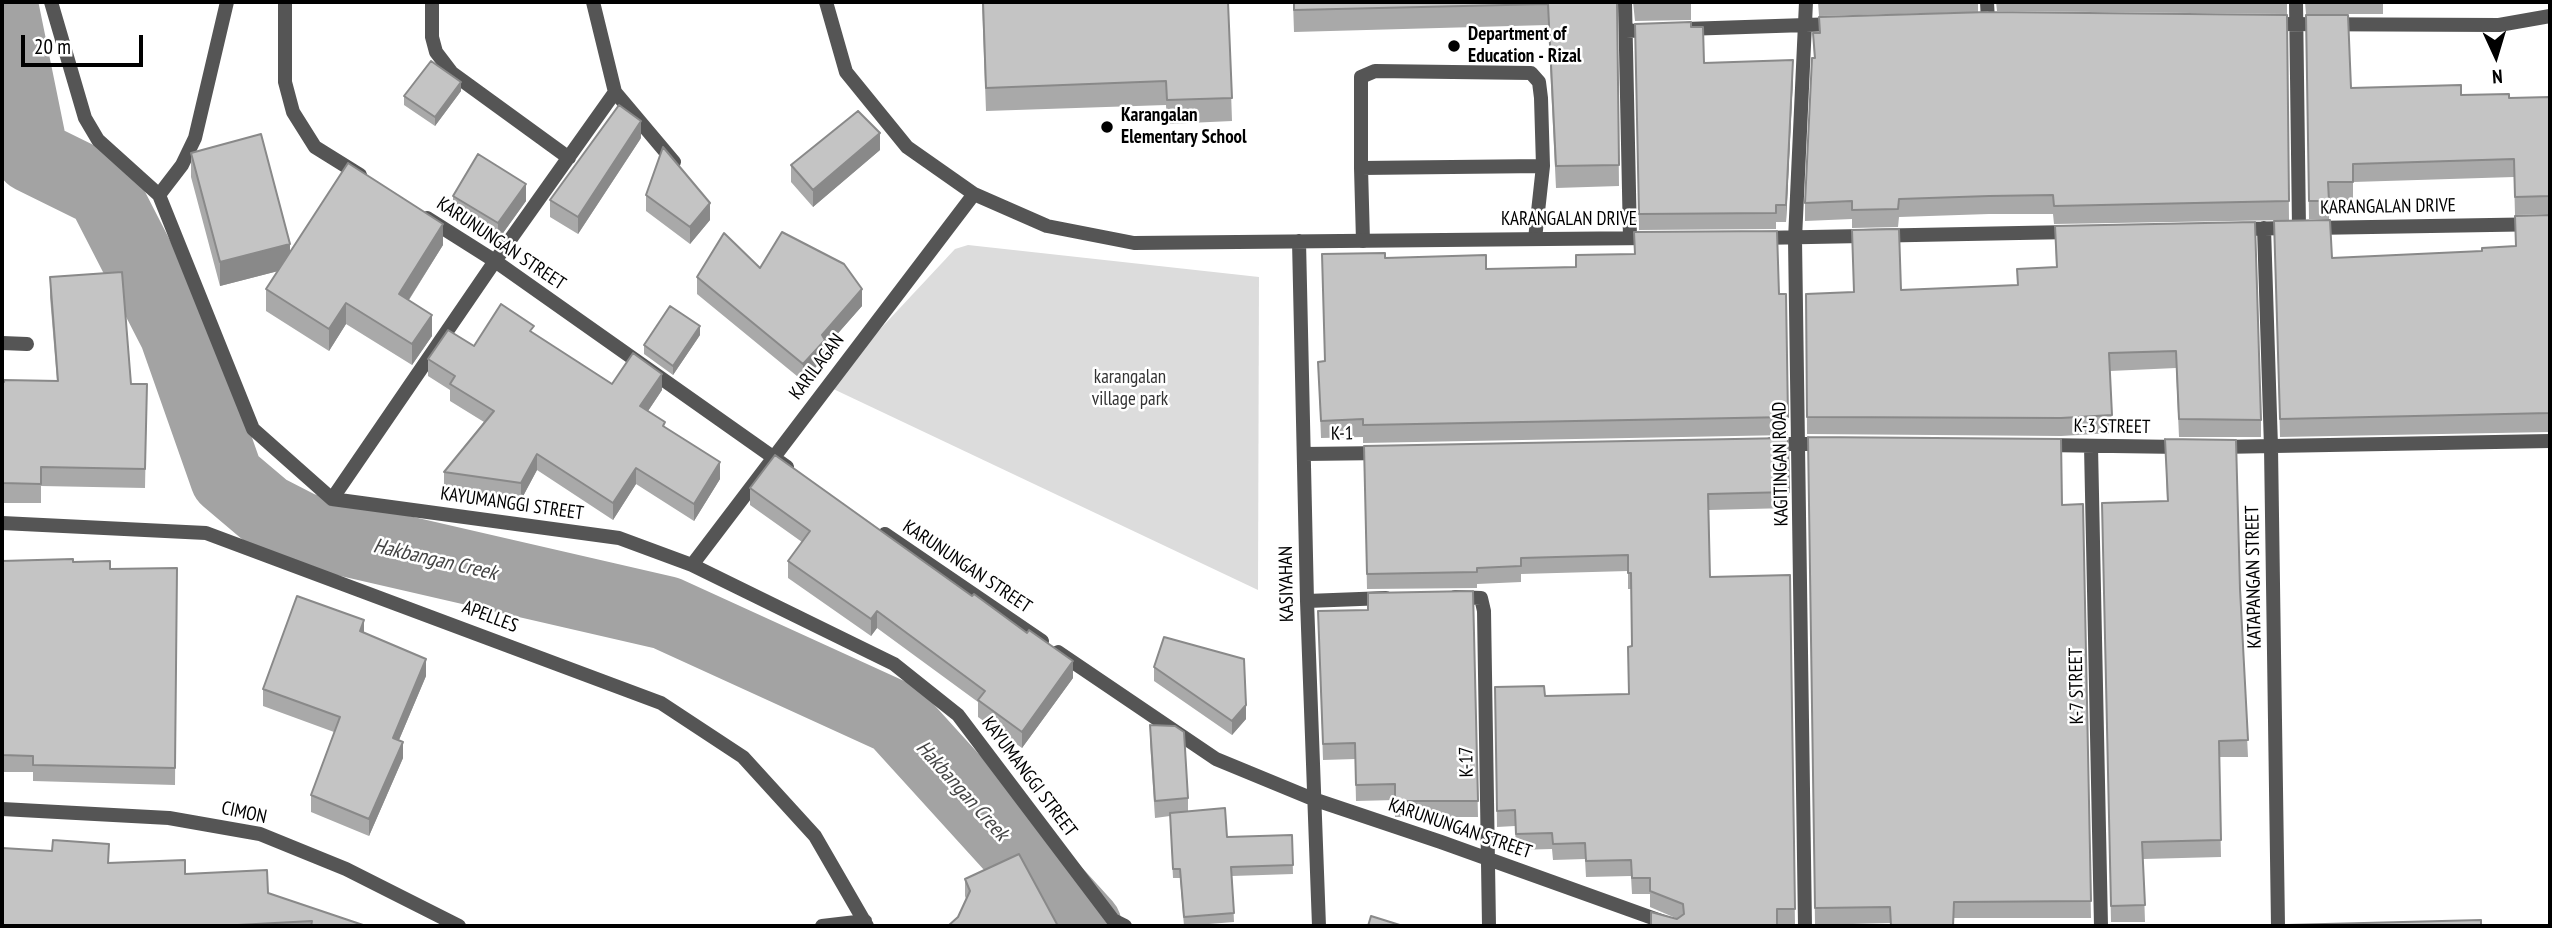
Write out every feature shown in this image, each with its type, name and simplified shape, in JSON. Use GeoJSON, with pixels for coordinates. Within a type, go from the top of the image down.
{"type":"FeatureCollection","features":[{"type":"Feature","properties":{"kind":"street"},"geometry":{"type":"LineString","coordinates":[[51,2],[85,118],[98,140],[159,195],[253,429],[332,499],[615,92]]}},
{"type":"Feature","properties":{"kind":"street"},"geometry":{"type":"LineString","coordinates":[[159,195],[182,165],[195,138],[227,2]]}},
{"type":"Feature","properties":{"kind":"street"},"geometry":{"type":"LineString","coordinates":[[285,2],[285,82],[293,112],[315,147],[371,182]]}},
{"type":"Feature","properties":{"kind":"street"},"geometry":{"type":"LineString","coordinates":[[432,2],[432,37],[436,52],[452,73],[569,158]]}},
{"type":"Feature","properties":{"kind":"street"},"geometry":{"type":"LineString","coordinates":[[593,2],[615,92],[685,175]]}},
{"type":"Feature","properties":{"kind":"street","name":"KARANGALAN DRIVE"},"geometry":{"type":"LineString","coordinates":[[826,2],[846,72],[907,147],[974,194],[1047,226],[1134,243],[1672,239]]}},
{"type":"Feature","properties":{"kind":"street"},"geometry":{"type":"LineString","coordinates":[[1625,2],[1630,239]]}},
{"type":"Feature","properties":{"kind":"street","name":"KAGITINGAN ROAD"},"geometry":{"type":"LineString","coordinates":[[1805,926],[1796,239],[1806,2]]}},
{"type":"Feature","properties":{"kind":"street"},"geometry":{"type":"LineString","coordinates":[[1987,2],[1987,21]]}},
{"type":"Feature","properties":{"kind":"street"},"geometry":{"type":"LineString","coordinates":[[2296,2],[2300,228]]}},
{"type":"Feature","properties":{"kind":"street"},"geometry":{"type":"LineString","coordinates":[[2256,24],[2499,25],[2550,16]]}},
{"type":"Feature","properties":{"kind":"street"},"geometry":{"type":"LineString","coordinates":[[1626,31],[1848,24]]}},
{"type":"Feature","properties":{"kind":"street"},"geometry":{"type":"LineString","coordinates":[[1363,241],[1362,77],[1375,71],[1531,73],[1539,82],[1543,166],[1535,239]]}},
{"type":"Feature","properties":{"kind":"street"},"geometry":{"type":"LineString","coordinates":[[1361,168],[1543,166]]}},
{"type":"Feature","properties":{"kind":"street","name":"KARILAGAN"},"geometry":{"type":"LineString","coordinates":[[692,565],[974,194]]}},
{"type":"Feature","properties":{"kind":"street","name":"KARUNUNGAN STREET"},"geometry":{"type":"LineString","coordinates":[[416,211],[495,261],[795,472]]}},
{"type":"Feature","properties":{"kind":"street","name":"KARANGALAN DRIVE"},"geometry":{"type":"LineString","coordinates":[[2223,229],[2550,224]]}},
{"type":"Feature","properties":{"kind":"street","name":"KATAPANGAN STREET"},"geometry":{"type":"LineString","coordinates":[[2264,228],[2271,447],[2278,926]]}},
{"type":"Feature","properties":{"kind":"street"},"geometry":{"type":"LineString","coordinates":[[1740,239],[2085,232]]}},
{"type":"Feature","properties":{"kind":"street","name":"KASIYAHAN"},"geometry":{"type":"LineString","coordinates":[[1299,241],[1307,601],[1319,926]]}},
{"type":"Feature","properties":{"kind":"street"},"geometry":{"type":"LineString","coordinates":[[2,343],[27,344]]}},
{"type":"Feature","properties":{"kind":"street","name":"K-3 STREET"},"geometry":{"type":"LineString","coordinates":[[2036,445],[2271,447],[2550,441]]}},
{"type":"Feature","properties":{"kind":"street"},"geometry":{"type":"LineString","coordinates":[[1759,444],[1842,444]]}},
{"type":"Feature","properties":{"kind":"street","name":"K-7 STREET"},"geometry":{"type":"LineString","coordinates":[[2091,446],[2101,926]]}},
{"type":"Feature","properties":{"kind":"street","name":"K-1"},"geometry":{"type":"LineString","coordinates":[[1304,454],[1401,452]]}},
{"type":"Feature","properties":{"kind":"street","name":"KAYUMANGGI STREET"},"geometry":{"type":"LineString","coordinates":[[332,499],[619,538],[692,565],[894,664],[958,715],[1113,920],[1125,926]]}},
{"type":"Feature","properties":{"kind":"street","name":"APELLES"},"geometry":{"type":"LineString","coordinates":[[2,523],[206,533],[661,703],[743,757],[815,836],[866,923]]}},
{"type":"Feature","properties":{"kind":"street","name":"KARUNUNGAN STREET"},"geometry":{"type":"LineString","coordinates":[[873,526],[1216,759],[1313,799],[1675,926]]}},
{"type":"Feature","properties":{"kind":"street","name":"K-17"},"geometry":{"type":"LineString","coordinates":[[1440,597],[1481,598],[1484,611],[1489,926]]}},
{"type":"Feature","properties":{"kind":"street"},"geometry":{"type":"LineString","coordinates":[[1307,601],[1400,598]]}},
{"type":"Feature","properties":{"kind":"street","name":"CIMON"},"geometry":{"type":"LineString","coordinates":[[2,809],[169,818],[260,834],[346,869],[460,926]]}},
{"type":"Feature","properties":{"kind":"street"},"geometry":{"type":"LineString","coordinates":[[822,926],[866,923]]}},
{"type":"Feature","properties":{"kind":"green space","name":"karangalan village park"},"geometry":{"type":"Polygon","coordinates":[[[968,245],[1259,277],[1258,590],[827,386],[955,249],[968,245]]]}},
{"type":"Feature","properties":{"kind":"building"},"geometry":{"type":"Polygon","coordinates":[[[983,2],[1228,2],[1232,98],[1167,100],[1166,81],[986,88],[983,2]]]}},
{"type":"Feature","properties":{"kind":"building"},"geometry":{"type":"Polygon","coordinates":[[[1294,2],[1617,2],[1619,165],[1556,166],[1548,4],[1294,10],[1294,2]]]}},
{"type":"Feature","properties":{"kind":"building"},"geometry":{"type":"Polygon","coordinates":[[[1988,12],[2287,15],[2289,201],[2054,206],[2053,195],[1989,196],[1899,199],[1898,209],[1852,210],[1852,201],[1805,203],[1812,58],[1815,58],[1813,33],[1820,33],[1819,17],[1988,12]]]}},
{"type":"Feature","properties":{"kind":"building"},"geometry":{"type":"Polygon","coordinates":[[[2306,15],[2348,15],[2351,88],[2461,85],[2461,95],[2550,97],[2550,196],[2515,197],[2514,159],[2353,164],[2353,182],[2328,182],[2329,201],[2309,201],[2306,15]]]}},
{"type":"Feature","properties":{"kind":"building"},"geometry":{"type":"Polygon","coordinates":[[[1691,22],[1691,27],[1703,27],[1704,63],[1793,60],[1786,205],[1776,205],[1776,213],[1639,214],[1635,24],[1691,22]]]}},
{"type":"Feature","properties":{"kind":"building"},"geometry":{"type":"Polygon","coordinates":[[[431,61],[461,82],[435,117],[404,96],[431,61]]]}},
{"type":"Feature","properties":{"kind":"building"},"geometry":{"type":"Polygon","coordinates":[[[619,105],[641,121],[578,217],[550,200],[619,105]]]}},
{"type":"Feature","properties":{"kind":"building"},"geometry":{"type":"Polygon","coordinates":[[[858,111],[880,133],[813,190],[791,165],[858,111]]]}},
{"type":"Feature","properties":{"kind":"building"},"geometry":{"type":"Polygon","coordinates":[[[261,134],[290,244],[220,262],[191,153],[261,134]]]}},
{"type":"Feature","properties":{"kind":"building"},"geometry":{"type":"Polygon","coordinates":[[[663,147],[710,203],[690,227],[646,195],[663,147]]]}},
{"type":"Feature","properties":{"kind":"building"},"geometry":{"type":"Polygon","coordinates":[[[478,154],[526,184],[498,223],[453,196],[478,154]]]}},
{"type":"Feature","properties":{"kind":"building"},"geometry":{"type":"Polygon","coordinates":[[[348,163],[443,224],[399,294],[432,315],[412,344],[346,303],[329,329],[266,289],[348,163]]]}},
{"type":"Feature","properties":{"kind":"building"},"geometry":{"type":"Polygon","coordinates":[[[2550,215],[2550,413],[2280,419],[2274,221],[2330,220],[2332,258],[2482,251],[2482,248],[2516,246],[2515,216],[2550,215]]]}},
{"type":"Feature","properties":{"kind":"building"},"geometry":{"type":"Polygon","coordinates":[[[2255,222],[2261,420],[2179,419],[2176,351],[2109,353],[2112,415],[2061,418],[1807,417],[1806,294],[1854,292],[1852,230],[1899,229],[1901,290],[2018,285],[2017,269],[2057,267],[2055,226],[2255,222]]]}},
{"type":"Feature","properties":{"kind":"building"},"geometry":{"type":"Polygon","coordinates":[[[1777,231],[1779,294],[1786,294],[1788,417],[1363,425],[1363,419],[1321,421],[1318,362],[1325,361],[1322,254],[1385,253],[1385,258],[1486,255],[1486,269],[1576,267],[1576,255],[1635,254],[1634,232],[1777,231]]]}},
{"type":"Feature","properties":{"kind":"building"},"geometry":{"type":"Polygon","coordinates":[[[782,232],[844,264],[862,289],[822,335],[825,340],[803,364],[697,277],[724,233],[760,268],[782,232]]]}},
{"type":"Feature","properties":{"kind":"building"},"geometry":{"type":"Polygon","coordinates":[[[122,272],[131,384],[147,384],[145,469],[41,467],[41,484],[2,483],[2,382],[58,381],[50,277],[122,272]]]}},
{"type":"Feature","properties":{"kind":"building"},"geometry":{"type":"Polygon","coordinates":[[[501,304],[534,326],[530,331],[612,384],[633,353],[662,374],[640,406],[665,422],[663,426],[720,462],[694,504],[636,468],[613,503],[537,454],[521,483],[444,472],[494,411],[450,384],[455,376],[428,359],[448,330],[474,346],[501,304]]]}},
{"type":"Feature","properties":{"kind":"building"},"geometry":{"type":"Polygon","coordinates":[[[670,306],[700,326],[673,366],[644,345],[670,306]]]}},
{"type":"Feature","properties":{"kind":"building"},"geometry":{"type":"Polygon","coordinates":[[[1808,437],[2061,439],[2062,505],[2083,504],[2091,901],[1954,902],[1953,926],[1891,926],[1890,907],[1815,908],[1808,437]]]}},
{"type":"Feature","properties":{"kind":"building"},"geometry":{"type":"Polygon","coordinates":[[[1788,438],[1789,492],[1708,494],[1710,577],[1790,575],[1795,909],[1777,909],[1777,926],[1651,926],[1651,912],[1677,919],[1684,914],[1683,904],[1650,891],[1650,878],[1632,878],[1631,860],[1586,861],[1585,843],[1553,844],[1552,833],[1516,834],[1515,810],[1497,811],[1495,687],[1544,686],[1545,696],[1629,694],[1628,647],[1632,646],[1631,573],[1628,573],[1628,555],[1521,558],[1521,566],[1477,568],[1477,572],[1367,574],[1364,446],[1788,438]]]}},
{"type":"Feature","properties":{"kind":"building"},"geometry":{"type":"Polygon","coordinates":[[[2165,439],[2236,440],[2248,740],[2219,741],[2221,840],[2142,842],[2145,905],[2111,906],[2102,503],[2168,501],[2165,439]]]}},
{"type":"Feature","properties":{"kind":"building"},"geometry":{"type":"Polygon","coordinates":[[[775,455],[972,596],[974,594],[1027,633],[1029,630],[1073,661],[1022,732],[978,700],[985,691],[877,611],[871,619],[788,561],[810,531],[750,488],[775,455]]]}},
{"type":"Feature","properties":{"kind":"building"},"geometry":{"type":"Polygon","coordinates":[[[73,559],[73,562],[110,561],[110,569],[177,568],[175,768],[33,765],[33,756],[2,755],[2,561],[73,559]]]}},
{"type":"Feature","properties":{"kind":"building"},"geometry":{"type":"Polygon","coordinates":[[[1473,591],[1478,801],[1395,801],[1395,784],[1356,785],[1355,743],[1323,744],[1318,611],[1368,610],[1368,593],[1473,591]]]}},
{"type":"Feature","properties":{"kind":"building"},"geometry":{"type":"Polygon","coordinates":[[[297,596],[364,620],[360,631],[426,659],[393,738],[403,742],[369,819],[311,795],[340,717],[263,689],[297,596]]]}},
{"type":"Feature","properties":{"kind":"building"},"geometry":{"type":"Polygon","coordinates":[[[1164,637],[1244,659],[1246,705],[1232,721],[1154,667],[1164,637]]]}},
{"type":"Feature","properties":{"kind":"building"},"geometry":{"type":"Polygon","coordinates":[[[1150,725],[1175,726],[1184,732],[1188,798],[1155,801],[1150,725]]]}},
{"type":"Feature","properties":{"kind":"building"},"geometry":{"type":"Polygon","coordinates":[[[1225,808],[1227,837],[1292,835],[1293,865],[1231,867],[1234,913],[1184,917],[1180,869],[1173,869],[1170,813],[1225,808]]]}},
{"type":"Feature","properties":{"kind":"building"},"geometry":{"type":"Polygon","coordinates":[[[53,840],[109,844],[108,863],[185,860],[185,874],[267,870],[268,893],[366,926],[311,926],[312,921],[219,926],[2,926],[2,848],[52,851],[53,840]]]}},
{"type":"Feature","properties":{"kind":"building"},"geometry":{"type":"Polygon","coordinates":[[[1019,854],[1058,926],[948,926],[958,917],[970,891],[965,879],[1019,854]]]}},
{"type":"Feature","properties":{"kind":"building"},"geometry":{"type":"Polygon","coordinates":[[[1371,916],[1403,926],[1368,926],[1371,916]]]}},
{"type":"Feature","properties":{"kind":"building"},"geometry":{"type":"Polygon","coordinates":[[[2481,920],[2481,926],[2286,926],[2286,925],[2481,920]]]}},
{"type":"Feature","properties":{"kind":"waterway","name":"Hakbangan Creek"},"geometry":{"type":"LineString","coordinates":[[2,9],[32,156],[103,191],[176,333],[227,478],[266,511],[301,529],[666,613],[896,718],[1085,926]]}},
{"type":"Feature","properties":{"kind":"place","name":"Department of Education - Rizal"},"geometry":{"type":"Point","coordinates":[1454,46]}},
{"type":"Feature","properties":{"kind":"place","name":"Karangalan Elementary School"},"geometry":{"type":"Point","coordinates":[1107,127]}}]}
